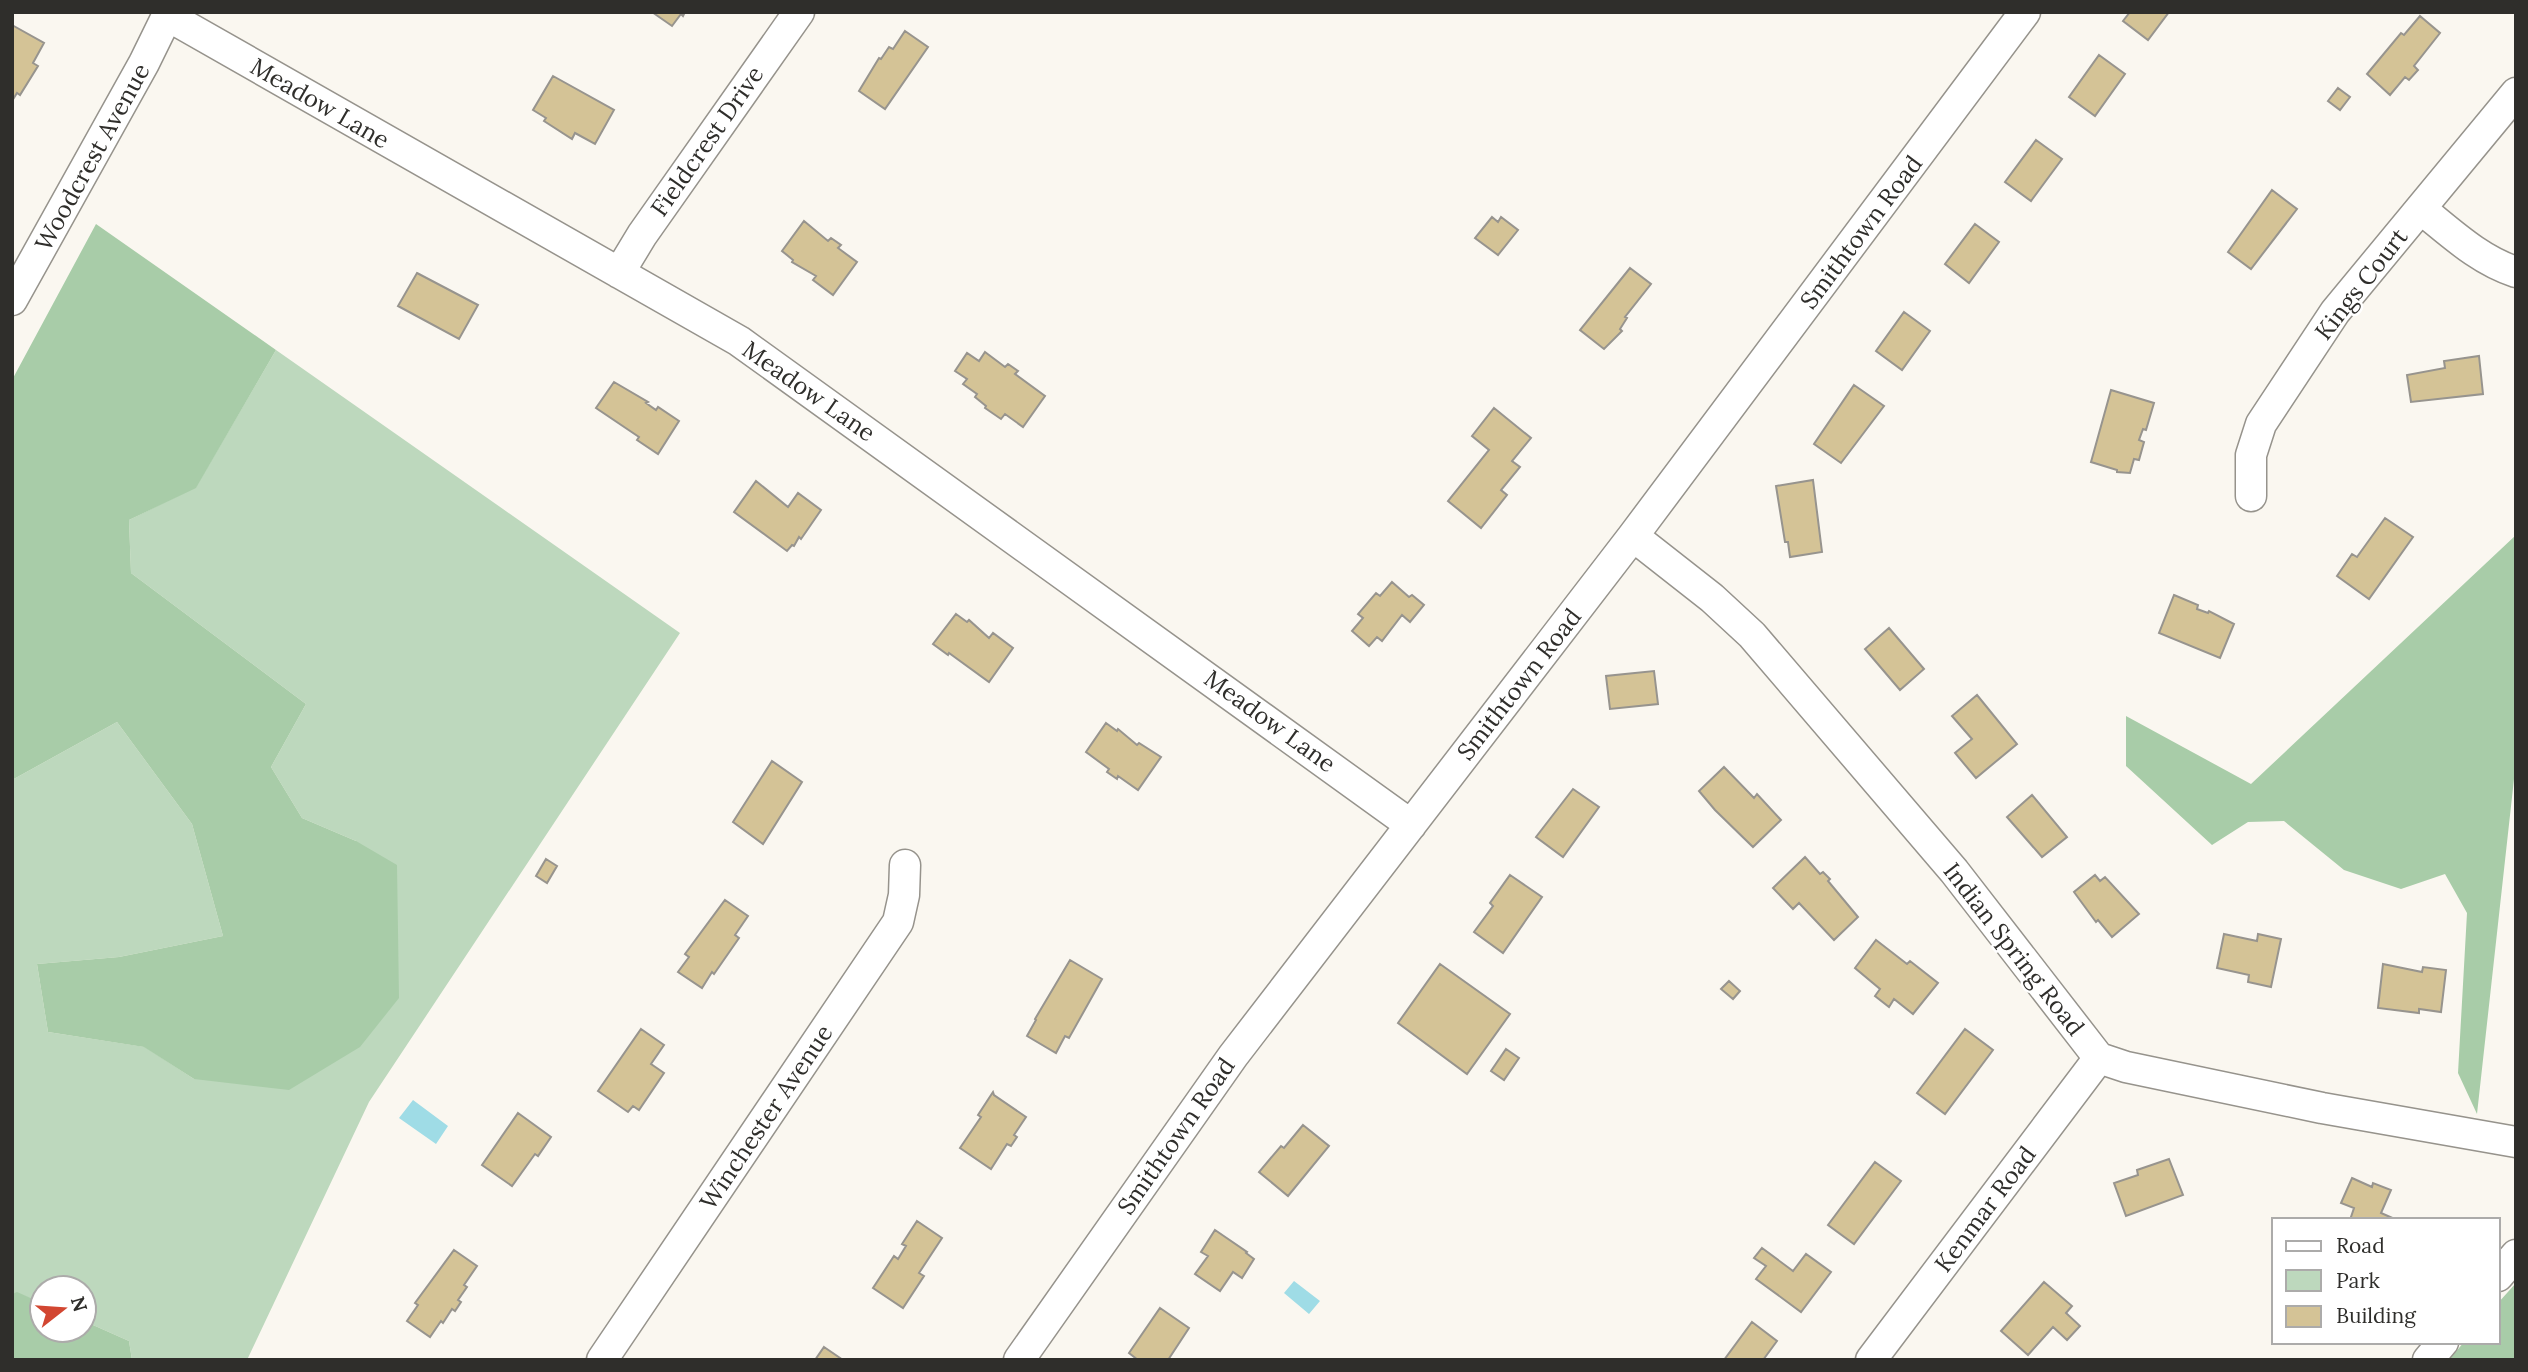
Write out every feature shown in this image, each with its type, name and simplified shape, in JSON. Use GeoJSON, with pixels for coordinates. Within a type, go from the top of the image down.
{"type":"FeatureCollection","features":[{"type":"Feature","properties":{"kind":"street","name":"Fieldcrest Drive"},"geometry":{"type":"LineString","coordinates":[[619,273],[642,235],[799,12]]}},
{"type":"Feature","properties":{"kind":"street","name":"Smithtown Road"},"geometry":{"type":"LineString","coordinates":[[1019,1360],[1233,1056],[1633,536],[2025,12]]}},
{"type":"Feature","properties":{"kind":"street","name":"Meadow Lane"},"geometry":{"type":"LineString","coordinates":[[168,14],[713,325],[780,370],[1412,825]]}},
{"type":"Feature","properties":{"kind":"street","name":"Woodcrest Avenue"},"geometry":{"type":"LineString","coordinates":[[12,300],[168,14]]}},
{"type":"Feature","properties":{"kind":"street","name":"Kings Court"},"geometry":{"type":"LineString","coordinates":[[2251,496],[2252,455],[2261,424],[2335,312],[2516,93]]}},
{"type":"Feature","properties":{"kind":"street"},"geometry":{"type":"LineString","coordinates":[[2421,209],[2473,250],[2501,267],[2516,272]]}},
{"type":"Feature","properties":{"kind":"street","name":"Indian Spring Road"},"geometry":{"type":"LineString","coordinates":[[1633,536],[1712,598],[1752,635],[1954,871],[2099,1058],[2309,1105],[2516,1142]]}},
{"type":"Feature","properties":{"kind":"street","name":"Winchester Avenue"},"geometry":{"type":"LineString","coordinates":[[602,1360],[898,922],[904,895],[905,865]]}},
{"type":"Feature","properties":{"kind":"street","name":"Kenmar Road"},"geometry":{"type":"LineString","coordinates":[[1871,1360],[2099,1058]]}},
{"type":"Feature","properties":{"kind":"street"},"geometry":{"type":"LineString","coordinates":[[2500,1274],[2516,1255]]}},
{"type":"Feature","properties":{"kind":"street"},"geometry":{"type":"LineString","coordinates":[[2428,1360],[2441,1344]]}},
{"type":"Feature","properties":{"kind":"green space"},"geometry":{"type":"Polygon","coordinates":[[[96,224],[276,350],[196,488],[129,520],[131,573],[306,704],[271,767],[302,818],[356,841],[397,865],[399,998],[360,1047],[289,1090],[194,1079],[144,1047],[48,1032],[37,964],[119,957],[223,936],[192,824],[117,722],[12,780],[12,380],[96,224]]]}},
{"type":"Feature","properties":{"kind":"green space"},"geometry":{"type":"Polygon","coordinates":[[[276,350],[680,633],[369,1102],[247,1360],[132,1360],[129,1341],[98,1327],[98,1274],[28,1274],[28,1297],[12,1294],[12,780],[117,722],[192,824],[223,936],[119,957],[37,964],[48,1032],[145,1047],[194,1079],[356,841],[302,818],[271,767],[306,704],[131,573],[129,520],[196,487],[276,350]]]}},
{"type":"Feature","properties":{"kind":"green space"},"geometry":{"type":"Polygon","coordinates":[[[2516,535],[2516,761],[2477,1114],[2458,1073],[2467,913],[2445,874],[2401,889],[2344,870],[2284,821],[2248,822],[2212,845],[2126,766],[2126,716],[2251,784],[2516,535]]]}},
{"type":"Feature","properties":{"kind":"green space"},"geometry":{"type":"Polygon","coordinates":[[[2516,1283],[2516,1360],[2449,1360],[2462,1344],[2500,1344],[2500,1301],[2516,1283]]]}},
{"type":"Feature","properties":{"kind":"green space"},"geometry":{"type":"Polygon","coordinates":[[[17,1292],[28,1297],[28,1344],[98,1344],[98,1327],[129,1341],[132,1360],[12,1360],[12,1294],[17,1292]]]}},
{"type":"Feature","properties":{"kind":"water"},"geometry":{"type":"Polygon","coordinates":[[[413,1100],[448,1126],[436,1144],[399,1118],[413,1100]]]}},
{"type":"Feature","properties":{"kind":"water"},"geometry":{"type":"Polygon","coordinates":[[[1294,1281],[1320,1301],[1309,1314],[1284,1293],[1294,1281]]]}},
{"type":"Feature","properties":{"kind":"building"},"geometry":{"type":"Polygon","coordinates":[[[652,12],[685,12],[672,26],[652,12]]]}},
{"type":"Feature","properties":{"kind":"building"},"geometry":{"type":"Polygon","coordinates":[[[2130,12],[2169,12],[2148,40],[2123,21],[2130,12]]]}},
{"type":"Feature","properties":{"kind":"building"},"geometry":{"type":"Polygon","coordinates":[[[2420,16],[2440,33],[2414,66],[2418,70],[2409,80],[2405,77],[2390,95],[2367,74],[2401,33],[2404,35],[2420,16]]]}},
{"type":"Feature","properties":{"kind":"building"},"geometry":{"type":"Polygon","coordinates":[[[12,25],[44,43],[33,63],[38,66],[20,95],[17,93],[12,101],[12,25]]]}},
{"type":"Feature","properties":{"kind":"building"},"geometry":{"type":"Polygon","coordinates":[[[905,31],[928,47],[885,109],[859,91],[879,58],[881,59],[889,47],[893,49],[905,31]]]}},
{"type":"Feature","properties":{"kind":"building"},"geometry":{"type":"Polygon","coordinates":[[[2099,55],[2125,74],[2095,116],[2069,97],[2099,55]]]}},
{"type":"Feature","properties":{"kind":"building"},"geometry":{"type":"Polygon","coordinates":[[[553,76],[614,110],[595,144],[575,133],[572,139],[544,121],[546,118],[533,110],[553,76]]]}},
{"type":"Feature","properties":{"kind":"building"},"geometry":{"type":"Polygon","coordinates":[[[2338,88],[2350,97],[2340,110],[2328,101],[2338,88]]]}},
{"type":"Feature","properties":{"kind":"building"},"geometry":{"type":"Polygon","coordinates":[[[2036,140],[2062,159],[2031,201],[2005,182],[2036,140]]]}},
{"type":"Feature","properties":{"kind":"building"},"geometry":{"type":"Polygon","coordinates":[[[2272,190],[2297,209],[2251,269],[2228,252],[2272,190]]]}},
{"type":"Feature","properties":{"kind":"building"},"geometry":{"type":"Polygon","coordinates":[[[1492,217],[1498,222],[1501,217],[1518,230],[1498,255],[1475,238],[1492,217]]]}},
{"type":"Feature","properties":{"kind":"building"},"geometry":{"type":"Polygon","coordinates":[[[804,221],[828,241],[831,238],[841,245],[838,248],[857,262],[833,295],[813,280],[816,276],[792,262],[782,251],[804,221]]]}},
{"type":"Feature","properties":{"kind":"building"},"geometry":{"type":"Polygon","coordinates":[[[1975,224],[1999,242],[1969,283],[1945,264],[1975,224]]]}},
{"type":"Feature","properties":{"kind":"building"},"geometry":{"type":"Polygon","coordinates":[[[1630,268],[1651,284],[1625,317],[1627,318],[1620,329],[1622,331],[1604,349],[1580,330],[1630,268]]]}},
{"type":"Feature","properties":{"kind":"building"},"geometry":{"type":"Polygon","coordinates":[[[417,273],[478,305],[459,339],[398,306],[417,273]]]}},
{"type":"Feature","properties":{"kind":"building"},"geometry":{"type":"Polygon","coordinates":[[[1904,312],[1930,331],[1902,370],[1876,351],[1904,312]]]}},
{"type":"Feature","properties":{"kind":"building"},"geometry":{"type":"Polygon","coordinates":[[[985,352],[1005,367],[1008,364],[1018,371],[1015,374],[1045,396],[1023,427],[1005,414],[1001,419],[985,408],[975,397],[977,394],[963,384],[967,379],[955,371],[967,353],[979,361],[985,352]]]}},
{"type":"Feature","properties":{"kind":"building"},"geometry":{"type":"Polygon","coordinates":[[[2479,356],[2483,394],[2411,402],[2407,375],[2445,368],[2444,361],[2479,356]]]}},
{"type":"Feature","properties":{"kind":"building"},"geometry":{"type":"Polygon","coordinates":[[[614,382],[648,402],[646,403],[656,410],[658,407],[679,421],[658,454],[637,440],[639,437],[596,408],[614,382]]]}},
{"type":"Feature","properties":{"kind":"building"},"geometry":{"type":"Polygon","coordinates":[[[1854,385],[1884,406],[1841,463],[1814,444],[1854,385]]]}},
{"type":"Feature","properties":{"kind":"building"},"geometry":{"type":"Polygon","coordinates":[[[2111,390],[2154,403],[2146,430],[2143,429],[2139,440],[2144,442],[2139,460],[2134,459],[2130,473],[2117,472],[2091,462],[2111,390]]]}},
{"type":"Feature","properties":{"kind":"building"},"geometry":{"type":"Polygon","coordinates":[[[1494,408],[1531,438],[1512,461],[1520,467],[1501,490],[1507,495],[1481,528],[1448,501],[1489,450],[1472,436],[1494,408]]]}},
{"type":"Feature","properties":{"kind":"building"},"geometry":{"type":"Polygon","coordinates":[[[1813,480],[1822,552],[1790,557],[1776,486],[1813,480]]]}},
{"type":"Feature","properties":{"kind":"building"},"geometry":{"type":"Polygon","coordinates":[[[756,481],[788,507],[798,493],[821,510],[801,539],[799,537],[787,551],[734,512],[756,481]]]}},
{"type":"Feature","properties":{"kind":"building"},"geometry":{"type":"Polygon","coordinates":[[[2385,518],[2413,537],[2369,599],[2337,576],[2352,554],[2357,557],[2385,518]]]}},
{"type":"Feature","properties":{"kind":"building"},"geometry":{"type":"Polygon","coordinates":[[[1392,582],[1409,597],[1412,595],[1424,605],[1410,622],[1402,615],[1382,641],[1377,637],[1369,646],[1352,631],[1363,618],[1358,614],[1376,593],[1380,596],[1392,582]]]}},
{"type":"Feature","properties":{"kind":"building"},"geometry":{"type":"Polygon","coordinates":[[[2174,595],[2198,605],[2197,609],[2208,613],[2209,611],[2234,624],[2220,658],[2159,633],[2174,595]]]}},
{"type":"Feature","properties":{"kind":"building"},"geometry":{"type":"Polygon","coordinates":[[[956,614],[967,622],[969,620],[989,638],[993,633],[1013,648],[989,682],[933,644],[956,614]]]}},
{"type":"Feature","properties":{"kind":"building"},"geometry":{"type":"Polygon","coordinates":[[[1889,628],[1924,669],[1900,690],[1865,649],[1889,628]]]}},
{"type":"Feature","properties":{"kind":"building"},"geometry":{"type":"Polygon","coordinates":[[[1654,671],[1658,704],[1610,709],[1606,676],[1654,671]]]}},
{"type":"Feature","properties":{"kind":"building"},"geometry":{"type":"Polygon","coordinates":[[[1977,695],[2017,744],[1976,778],[1955,753],[1972,739],[1952,716],[1977,695]]]}},
{"type":"Feature","properties":{"kind":"building"},"geometry":{"type":"Polygon","coordinates":[[[1106,723],[1137,745],[1139,743],[1161,757],[1138,790],[1107,772],[1109,769],[1086,752],[1106,723]]]}},
{"type":"Feature","properties":{"kind":"building"},"geometry":{"type":"Polygon","coordinates":[[[772,761],[802,782],[763,844],[733,822],[772,761]]]}},
{"type":"Feature","properties":{"kind":"building"},"geometry":{"type":"Polygon","coordinates":[[[1724,767],[1754,798],[1757,794],[1781,820],[1753,847],[1699,791],[1724,767]]]}},
{"type":"Feature","properties":{"kind":"building"},"geometry":{"type":"Polygon","coordinates":[[[1573,789],[1599,807],[1563,857],[1536,837],[1573,789]]]}},
{"type":"Feature","properties":{"kind":"building"},"geometry":{"type":"Polygon","coordinates":[[[2032,795],[2067,837],[2042,857],[2007,817],[2032,795]]]}},
{"type":"Feature","properties":{"kind":"building"},"geometry":{"type":"Polygon","coordinates":[[[1805,857],[1820,874],[1823,872],[1830,879],[1828,881],[1858,917],[1834,940],[1799,903],[1793,909],[1773,888],[1805,857]]]}},
{"type":"Feature","properties":{"kind":"building"},"geometry":{"type":"Polygon","coordinates":[[[546,859],[557,866],[547,883],[536,876],[546,859]]]}},
{"type":"Feature","properties":{"kind":"building"},"geometry":{"type":"Polygon","coordinates":[[[1510,875],[1542,897],[1503,953],[1474,932],[1493,906],[1490,903],[1510,875]]]}},
{"type":"Feature","properties":{"kind":"building"},"geometry":{"type":"Polygon","coordinates":[[[2095,875],[2100,881],[2105,877],[2139,914],[2112,937],[2098,920],[2096,922],[2074,892],[2095,875]]]}},
{"type":"Feature","properties":{"kind":"building"},"geometry":{"type":"Polygon","coordinates":[[[725,900],[748,916],[735,935],[739,938],[702,988],[678,972],[689,957],[685,954],[725,900]]]}},
{"type":"Feature","properties":{"kind":"building"},"geometry":{"type":"Polygon","coordinates":[[[2224,934],[2257,941],[2258,934],[2281,939],[2271,987],[2248,982],[2249,975],[2217,968],[2224,934]]]}},
{"type":"Feature","properties":{"kind":"building"},"geometry":{"type":"Polygon","coordinates":[[[1876,940],[1907,964],[1910,961],[1938,983],[1913,1014],[1894,999],[1889,1007],[1875,996],[1880,989],[1855,968],[1876,940]]]}},
{"type":"Feature","properties":{"kind":"building"},"geometry":{"type":"Polygon","coordinates":[[[1070,960],[1102,979],[1069,1038],[1065,1036],[1056,1053],[1027,1036],[1070,960]]]}},
{"type":"Feature","properties":{"kind":"building"},"geometry":{"type":"Polygon","coordinates":[[[1440,964],[1510,1014],[1467,1074],[1398,1023],[1440,964]]]}},
{"type":"Feature","properties":{"kind":"building"},"geometry":{"type":"Polygon","coordinates":[[[2383,964],[2422,972],[2423,967],[2446,970],[2441,1012],[2419,1009],[2419,1013],[2378,1008],[2383,964]]]}},
{"type":"Feature","properties":{"kind":"building"},"geometry":{"type":"Polygon","coordinates":[[[1729,981],[1740,991],[1733,999],[1721,989],[1729,981]]]}},
{"type":"Feature","properties":{"kind":"building"},"geometry":{"type":"Polygon","coordinates":[[[641,1029],[664,1045],[651,1064],[664,1073],[639,1110],[633,1106],[628,1112],[598,1091],[641,1029]]]}},
{"type":"Feature","properties":{"kind":"building"},"geometry":{"type":"Polygon","coordinates":[[[1965,1029],[1993,1050],[1945,1114],[1917,1093],[1965,1029]]]}},
{"type":"Feature","properties":{"kind":"building"},"geometry":{"type":"Polygon","coordinates":[[[1506,1049],[1519,1058],[1504,1080],[1491,1071],[1506,1049]]]}},
{"type":"Feature","properties":{"kind":"building"},"geometry":{"type":"Polygon","coordinates":[[[993,1092],[1026,1117],[1014,1135],[1017,1137],[1011,1146],[1007,1144],[991,1169],[960,1148],[981,1117],[978,1115],[993,1092]]]}},
{"type":"Feature","properties":{"kind":"building"},"geometry":{"type":"Polygon","coordinates":[[[518,1113],[551,1137],[512,1186],[482,1165],[518,1113]]]}},
{"type":"Feature","properties":{"kind":"building"},"geometry":{"type":"Polygon","coordinates":[[[1303,1125],[1329,1146],[1288,1196],[1259,1172],[1303,1125]]]}},
{"type":"Feature","properties":{"kind":"building"},"geometry":{"type":"Polygon","coordinates":[[[2169,1159],[2183,1195],[2126,1216],[2114,1183],[2138,1175],[2137,1170],[2169,1159]]]}},
{"type":"Feature","properties":{"kind":"building"},"geometry":{"type":"Polygon","coordinates":[[[1875,1162],[1901,1181],[1854,1244],[1828,1225],[1875,1162]]]}},
{"type":"Feature","properties":{"kind":"building"},"geometry":{"type":"Polygon","coordinates":[[[2352,1178],[2372,1187],[2373,1183],[2391,1190],[2381,1213],[2392,1218],[2351,1218],[2354,1208],[2341,1203],[2352,1178]]]}},
{"type":"Feature","properties":{"kind":"building"},"geometry":{"type":"Polygon","coordinates":[[[917,1221],[942,1238],[919,1273],[924,1276],[903,1308],[873,1288],[894,1256],[898,1259],[906,1246],[902,1244],[917,1221]]]}},
{"type":"Feature","properties":{"kind":"building"},"geometry":{"type":"Polygon","coordinates":[[[1215,1230],[1254,1259],[1242,1278],[1233,1272],[1220,1291],[1195,1274],[1208,1256],[1201,1252],[1215,1230]]]}},
{"type":"Feature","properties":{"kind":"building"},"geometry":{"type":"Polygon","coordinates":[[[1762,1248],[1793,1271],[1806,1254],[1831,1272],[1801,1312],[1756,1279],[1766,1266],[1754,1258],[1762,1248]]]}},
{"type":"Feature","properties":{"kind":"building"},"geometry":{"type":"Polygon","coordinates":[[[454,1250],[477,1266],[464,1285],[467,1287],[458,1300],[461,1302],[455,1311],[452,1309],[443,1323],[441,1321],[430,1337],[407,1321],[418,1305],[415,1303],[454,1250]]]}},
{"type":"Feature","properties":{"kind":"building"},"geometry":{"type":"Polygon","coordinates":[[[2044,1282],[2072,1306],[2066,1313],[2080,1326],[2067,1340],[2053,1327],[2028,1355],[2001,1331],[2044,1282]]]}},
{"type":"Feature","properties":{"kind":"building"},"geometry":{"type":"Polygon","coordinates":[[[1160,1308],[1189,1328],[1168,1360],[1138,1360],[1129,1353],[1160,1308]]]}},
{"type":"Feature","properties":{"kind":"building"},"geometry":{"type":"Polygon","coordinates":[[[1752,1322],[1777,1341],[1763,1360],[1724,1360],[1752,1322]]]}},
{"type":"Feature","properties":{"kind":"building"},"geometry":{"type":"Polygon","coordinates":[[[824,1347],[843,1360],[815,1360],[824,1347]]]}}]}
